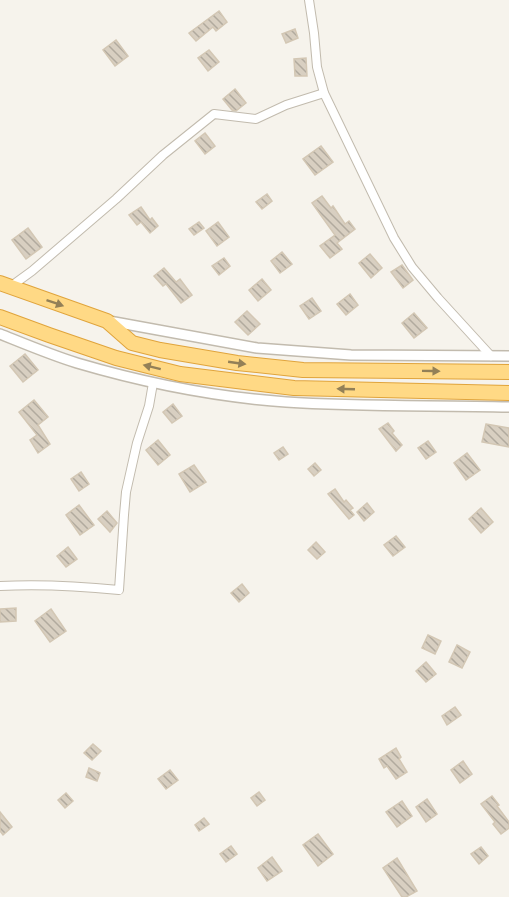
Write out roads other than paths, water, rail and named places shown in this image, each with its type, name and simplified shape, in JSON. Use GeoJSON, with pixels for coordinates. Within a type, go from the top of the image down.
{"type":"FeatureCollection","features":[{"type":"Feature","properties":{"kind":"highway"},"geometry":{"type":"LineString","coordinates":[[5,285],[107,321],[132,343],[160,350],[237,363],[303,370],[509,372]]}},
{"type":"Feature","properties":{"kind":"highway"},"geometry":{"type":"LineString","coordinates":[[0,317],[116,358],[180,374],[294,388],[509,393]]}},
{"type":"Feature","properties":{"kind":"street"},"geometry":{"type":"LineString","coordinates":[[309,0],[317,67],[324,93],[394,238],[412,267],[491,356]]}},
{"type":"Feature","properties":{"kind":"street"},"geometry":{"type":"LineString","coordinates":[[5,285],[32,271],[163,155],[214,114],[256,119],[286,105],[324,93]]}},
{"type":"Feature","properties":{"kind":"street"},"geometry":{"type":"LineString","coordinates":[[107,321],[257,348],[351,355],[509,356]]}},
{"type":"Feature","properties":{"kind":"street"},"geometry":{"type":"LineString","coordinates":[[0,334],[75,362],[153,383],[210,393],[285,402],[509,407]]}},
{"type":"Feature","properties":{"kind":"street"},"geometry":{"type":"LineString","coordinates":[[0,586],[71,585],[119,590],[126,492],[136,443],[149,406],[153,383]]}}]}
